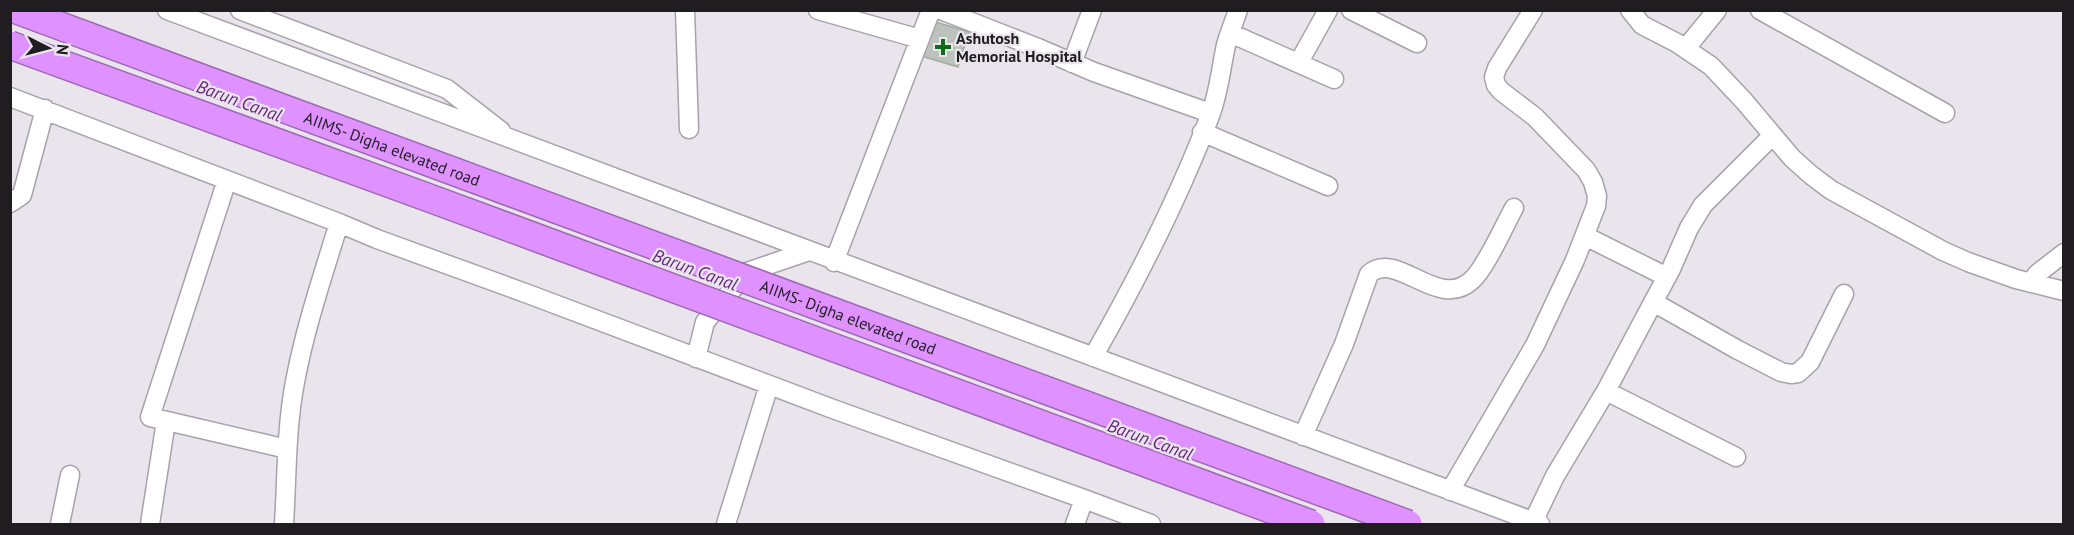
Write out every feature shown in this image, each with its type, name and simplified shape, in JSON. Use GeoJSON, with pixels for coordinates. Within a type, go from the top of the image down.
{"type":"FeatureCollection","features":[{"type":"Feature","properties":{"kind":"highway","name":"AIIMS- Digha elevated road"},"geometry":{"type":"LineString","coordinates":[[18,10],[1408,525]]}},
{"type":"Feature","properties":{"kind":"highway","name":"AIIMS- Digha elevated road"},"geometry":{"type":"LineString","coordinates":[[10,45],[1311,525]]}},
{"type":"Feature","properties":{"kind":"street"},"geometry":{"type":"LineString","coordinates":[[167,10],[806,252],[1536,523],[1555,476],[1606,391],[1703,205],[1772,136]]}},
{"type":"Feature","properties":{"kind":"street"},"geometry":{"type":"LineString","coordinates":[[240,10],[447,89],[516,142]]}},
{"type":"Feature","properties":{"kind":"street"},"geometry":{"type":"LineString","coordinates":[[685,10],[689,129]]}},
{"type":"Feature","properties":{"kind":"street"},"geometry":{"type":"LineString","coordinates":[[818,10],[920,39]]}},
{"type":"Feature","properties":{"kind":"street"},"geometry":{"type":"LineString","coordinates":[[834,262],[931,10]]}},
{"type":"Feature","properties":{"kind":"street"},"geometry":{"type":"LineString","coordinates":[[940,10],[1137,89],[1210,113]]}},
{"type":"Feature","properties":{"kind":"street"},"geometry":{"type":"LineString","coordinates":[[1072,63],[1092,10]]}},
{"type":"Feature","properties":{"kind":"street"},"geometry":{"type":"LineString","coordinates":[[1093,357],[1136,282],[1169,216],[1210,113],[1238,10]]}},
{"type":"Feature","properties":{"kind":"street"},"geometry":{"type":"LineString","coordinates":[[1299,63],[1328,10]]}},
{"type":"Feature","properties":{"kind":"street"},"geometry":{"type":"LineString","coordinates":[[1351,10],[1417,43]]}},
{"type":"Feature","properties":{"kind":"street"},"geometry":{"type":"LineString","coordinates":[[1450,491],[1535,345],[1586,236],[1596,206],[1597,195],[1586,170],[1535,117],[1501,92],[1496,85],[1494,77],[1497,68],[1533,10]]}},
{"type":"Feature","properties":{"kind":"street"},"geometry":{"type":"LineString","coordinates":[[1630,10],[1642,25],[1686,48],[1727,81],[1772,136],[1811,175],[1831,190],[1943,251],[1991,272],[2064,291]]}},
{"type":"Feature","properties":{"kind":"street"},"geometry":{"type":"LineString","coordinates":[[1686,48],[1717,10]]}},
{"type":"Feature","properties":{"kind":"street"},"geometry":{"type":"LineString","coordinates":[[1760,10],[1945,113]]}},
{"type":"Feature","properties":{"kind":"street"},"geometry":{"type":"LineString","coordinates":[[1230,33],[1334,79]]}},
{"type":"Feature","properties":{"kind":"street"},"geometry":{"type":"LineString","coordinates":[[10,97],[377,239],[1151,525]]}},
{"type":"Feature","properties":{"kind":"street"},"geometry":{"type":"LineString","coordinates":[[10,203],[22,195],[45,109]]}},
{"type":"Feature","properties":{"kind":"street"},"geometry":{"type":"LineString","coordinates":[[1202,132],[1328,186]]}},
{"type":"Feature","properties":{"kind":"street"},"geometry":{"type":"LineString","coordinates":[[227,180],[150,417],[287,448]]}},
{"type":"Feature","properties":{"kind":"street"},"geometry":{"type":"LineString","coordinates":[[1304,436],[1344,344],[1369,274],[1382,268],[1393,269],[1435,287],[1447,289],[1465,285],[1480,270],[1514,208]]}},
{"type":"Feature","properties":{"kind":"street"},"geometry":{"type":"LineString","coordinates":[[284,525],[287,448],[294,383],[306,331],[339,223]]}},
{"type":"Feature","properties":{"kind":"street"},"geometry":{"type":"LineString","coordinates":[[1586,236],[1667,277]]}},
{"type":"Feature","properties":{"kind":"street"},"geometry":{"type":"LineString","coordinates":[[696,358],[705,322],[747,272],[806,252]]}},
{"type":"Feature","properties":{"kind":"street"},"geometry":{"type":"LineString","coordinates":[[2031,283],[2037,274],[2064,253]]}},
{"type":"Feature","properties":{"kind":"street"},"geometry":{"type":"LineString","coordinates":[[1653,302],[1738,350],[1781,372],[1791,374],[1798,373],[1810,362],[1844,294]]}},
{"type":"Feature","properties":{"kind":"street"},"geometry":{"type":"LineString","coordinates":[[726,525],[769,385]]}},
{"type":"Feature","properties":{"kind":"street"},"geometry":{"type":"LineString","coordinates":[[1606,391],[1736,457]]}},
{"type":"Feature","properties":{"kind":"street"},"geometry":{"type":"LineString","coordinates":[[150,525],[166,421]]}},
{"type":"Feature","properties":{"kind":"street"},"geometry":{"type":"LineString","coordinates":[[60,525],[70,476]]}},
{"type":"Feature","properties":{"kind":"street"},"geometry":{"type":"LineString","coordinates":[[1075,525],[1084,499]]}},
{"type":"Feature","properties":{"kind":"building"},"geometry":{"type":"Polygon","coordinates":[[[929,20],[969,32],[958,67],[918,55],[929,20]]]}},
{"type":"Feature","properties":{"kind":"place","name":"Ashutosh Memorial Hospital"},"geometry":{"type":"Point","coordinates":[943,47]}},
{"type":"Feature","properties":{"kind":"water label","name":"Barun Canal"},"geometry":{"type":"Point","coordinates":[239,101]}},
{"type":"Feature","properties":{"kind":"water label","name":"Barun Canal"},"geometry":{"type":"Point","coordinates":[695,270]}},
{"type":"Feature","properties":{"kind":"water label","name":"Barun Canal"},"geometry":{"type":"Point","coordinates":[1150,440]}}]}
